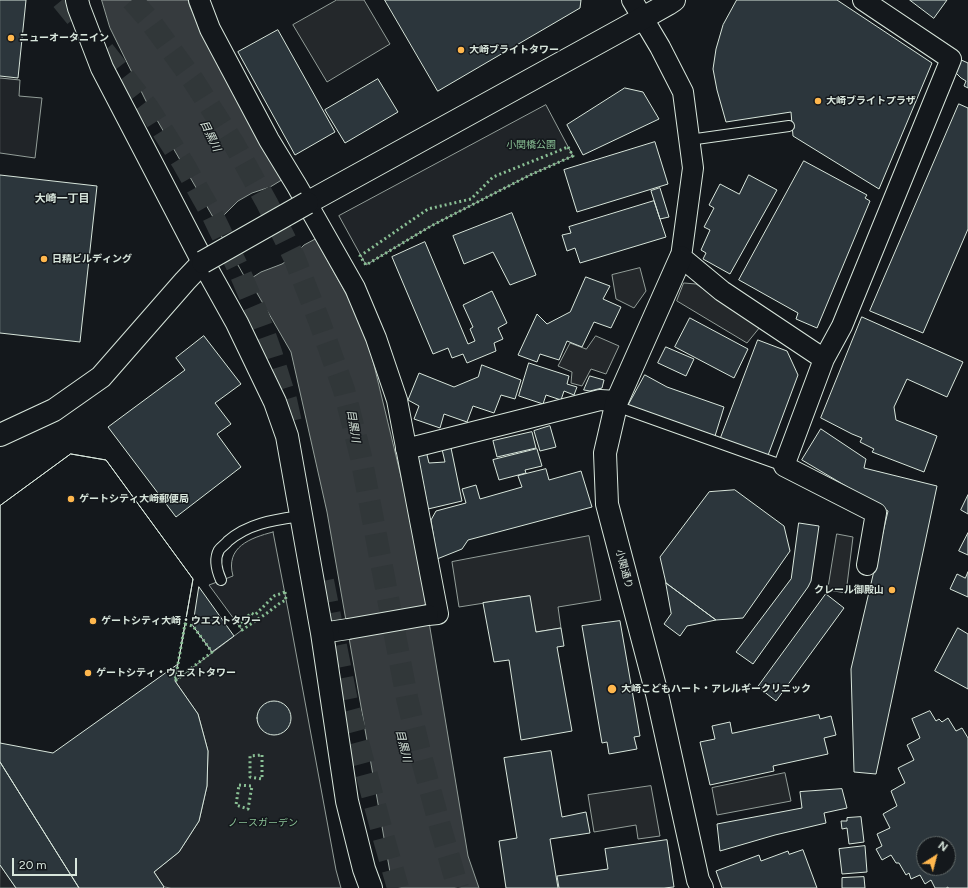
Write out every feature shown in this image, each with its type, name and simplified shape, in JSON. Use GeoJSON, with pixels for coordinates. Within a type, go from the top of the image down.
{"type":"FeatureCollection","features":[{"type":"Feature","properties":{"kind":"street"},"geometry":{"type":"LineString","coordinates":[[77,0],[102,68],[203,262],[237,323],[275,402],[286,436],[301,516],[322,633],[347,801],[364,868],[371,888]]}},
{"type":"Feature","properties":{"kind":"street"},"geometry":{"type":"LineString","coordinates":[[199,0],[210,29],[269,140],[298,186],[355,288],[376,338],[397,400],[438,614],[322,633]]}},
{"type":"Feature","properties":{"kind":"street"},"geometry":{"type":"LineString","coordinates":[[632,0],[660,47],[683,92],[693,168],[681,257],[722,291],[824,359]]}},
{"type":"Feature","properties":{"kind":"street"},"geometry":{"type":"LineString","coordinates":[[0,435],[54,410],[101,377],[203,262],[674,0]]}},
{"type":"Feature","properties":{"kind":"street"},"geometry":{"type":"LineString","coordinates":[[863,0],[951,59],[842,326],[824,359],[784,466],[876,513],[866,565]]}},
{"type":"Feature","properties":{"kind":"street","name":"小関通り"},"geometry":{"type":"LineString","coordinates":[[681,257],[617,403],[605,453],[607,504],[657,694],[698,880],[702,888]]}},
{"type":"Feature","properties":{"kind":"street"},"geometry":{"type":"LineString","coordinates":[[406,449],[600,400],[617,403]]}},
{"type":"Feature","properties":{"kind":"lane"},"geometry":{"type":"LineString","coordinates":[[689,140],[789,126]]}},
{"type":"Feature","properties":{"kind":"lane"},"geometry":{"type":"LineString","coordinates":[[617,403],[784,466]]}},
{"type":"Feature","properties":{"kind":"lane"},"geometry":{"type":"LineString","coordinates":[[221,580],[218,573],[216,560],[220,549],[231,539],[244,530],[259,524],[301,516]]}},
{"type":"Feature","properties":{"kind":"green space"},"geometry":{"type":"Polygon","coordinates":[[[0,78],[20,80],[19,96],[42,98],[35,158],[0,153],[0,78]]]}},
{"type":"Feature","properties":{"kind":"green space","name":"小関橋公園"},"geometry":{"type":"Polygon","coordinates":[[[546,105],[573,156],[530,175],[431,226],[366,265],[339,216],[546,105]]]}},
{"type":"Feature","properties":{"kind":"green space","name":"ノースガーデン"},"geometry":{"type":"Polygon","coordinates":[[[273,532],[336,870],[341,888],[164,887],[154,872],[179,852],[199,821],[207,786],[208,751],[198,714],[175,681],[242,630],[209,585],[233,576],[231,566],[233,558],[241,545],[256,537],[273,532]]]}},
{"type":"Feature","properties":{"kind":"green space"},"geometry":{"type":"Polygon","coordinates":[[[0,865],[16,888],[0,888],[0,865]]]}},
{"type":"Feature","properties":{"kind":"shaded area"},"geometry":{"type":"Polygon","coordinates":[[[337,0],[364,0],[390,44],[327,82],[293,25],[337,0]]]}},
{"type":"Feature","properties":{"kind":"shaded area"},"geometry":{"type":"Polygon","coordinates":[[[640,268],[646,291],[634,308],[616,299],[612,275],[640,268]]]}},
{"type":"Feature","properties":{"kind":"shaded area"},"geometry":{"type":"Polygon","coordinates":[[[684,283],[696,284],[760,327],[747,343],[677,301],[684,283]]]}},
{"type":"Feature","properties":{"kind":"shaded area"},"geometry":{"type":"Polygon","coordinates":[[[596,336],[619,346],[606,374],[591,369],[582,386],[571,383],[572,372],[558,366],[570,343],[586,349],[596,336]]]}},
{"type":"Feature","properties":{"kind":"shaded area"},"geometry":{"type":"Polygon","coordinates":[[[837,534],[853,537],[846,593],[828,590],[837,534]]]}},
{"type":"Feature","properties":{"kind":"shaded area"},"geometry":{"type":"Polygon","coordinates":[[[589,536],[601,600],[558,607],[561,628],[536,632],[529,596],[459,607],[452,562],[589,536]]]}},
{"type":"Feature","properties":{"kind":"shaded area"},"geometry":{"type":"Polygon","coordinates":[[[785,773],[791,801],[717,815],[712,788],[785,773]]]}},
{"type":"Feature","properties":{"kind":"shaded area"},"geometry":{"type":"Polygon","coordinates":[[[651,786],[660,836],[638,839],[636,825],[594,832],[588,795],[651,786]]]}},
{"type":"Feature","properties":{"kind":"water","name":"目黒川"},"geometry":{"type":"Polygon","coordinates":[[[102,0],[188,0],[190,7],[235,94],[365,328],[413,526],[468,856],[479,888],[394,888],[327,512],[291,352],[146,101],[110,28],[102,0]]]}},
{"type":"Feature","properties":{"kind":"pier"},"geometry":{"type":"Polygon","coordinates":[[[284,179],[317,238],[304,245],[291,258],[282,264],[261,272],[247,281],[214,223],[238,201],[284,179]]]}},
{"type":"Feature","properties":{"kind":"building","name":"ニューオータニイン"},"geometry":{"type":"Polygon","coordinates":[[[0,0],[26,0],[18,78],[0,76],[0,0]]]}},
{"type":"Feature","properties":{"kind":"building","name":"大崎ブライトタワー"},"geometry":{"type":"Polygon","coordinates":[[[385,0],[581,0],[580,8],[438,91],[385,0]]]}},
{"type":"Feature","properties":{"kind":"building","name":"大崎ブライトプラザ"},"geometry":{"type":"Polygon","coordinates":[[[737,0],[837,0],[932,63],[879,189],[793,136],[791,112],[726,122],[713,69],[716,49],[723,25],[737,0]]]}},
{"type":"Feature","properties":{"kind":"building"},"geometry":{"type":"Polygon","coordinates":[[[910,0],[947,0],[934,18],[910,0]]]}},
{"type":"Feature","properties":{"kind":"building"},"geometry":{"type":"Polygon","coordinates":[[[278,30],[335,132],[295,155],[238,52],[278,30]]]}},
{"type":"Feature","properties":{"kind":"building"},"geometry":{"type":"Polygon","coordinates":[[[959,59],[968,63],[968,88],[964,86],[966,81],[956,73],[956,66],[959,59]]]}},
{"type":"Feature","properties":{"kind":"building"},"geometry":{"type":"Polygon","coordinates":[[[378,79],[398,112],[345,143],[325,110],[378,79]]]}},
{"type":"Feature","properties":{"kind":"building"},"geometry":{"type":"Polygon","coordinates":[[[625,88],[643,92],[659,119],[583,155],[567,125],[625,88]]]}},
{"type":"Feature","properties":{"kind":"building"},"geometry":{"type":"Polygon","coordinates":[[[959,104],[968,108],[968,229],[923,333],[870,311],[959,104]]]}},
{"type":"Feature","properties":{"kind":"building"},"geometry":{"type":"Polygon","coordinates":[[[655,142],[668,184],[577,212],[564,170],[655,142]]]}},
{"type":"Feature","properties":{"kind":"building"},"geometry":{"type":"Polygon","coordinates":[[[804,161],[867,195],[865,198],[870,201],[817,328],[796,319],[798,313],[739,280],[804,161]]]}},
{"type":"Feature","properties":{"kind":"building","name":"日精ビルディング"},"geometry":{"type":"Polygon","coordinates":[[[0,175],[97,186],[80,342],[0,333],[0,175]]]}},
{"type":"Feature","properties":{"kind":"building"},"geometry":{"type":"Polygon","coordinates":[[[749,175],[777,190],[730,274],[703,259],[706,253],[701,250],[710,230],[704,227],[714,208],[709,205],[720,184],[739,194],[749,175]]]}},
{"type":"Feature","properties":{"kind":"building"},"geometry":{"type":"Polygon","coordinates":[[[660,188],[669,217],[660,219],[651,191],[660,188]]]}},
{"type":"Feature","properties":{"kind":"building"},"geometry":{"type":"Polygon","coordinates":[[[654,201],[666,237],[580,263],[575,248],[567,251],[562,235],[571,233],[569,227],[654,201]]]}},
{"type":"Feature","properties":{"kind":"building"},"geometry":{"type":"Polygon","coordinates":[[[512,213],[536,275],[510,285],[493,252],[464,264],[453,236],[512,213]]]}},
{"type":"Feature","properties":{"kind":"building"},"geometry":{"type":"Polygon","coordinates":[[[425,242],[468,344],[475,341],[470,329],[473,327],[463,305],[492,291],[507,323],[498,328],[503,339],[494,343],[496,351],[467,363],[463,354],[452,358],[448,348],[433,354],[392,257],[425,242]]]}},
{"type":"Feature","properties":{"kind":"building"},"geometry":{"type":"Polygon","coordinates":[[[586,277],[610,286],[603,299],[621,307],[611,328],[594,322],[582,347],[567,341],[559,360],[540,354],[537,362],[518,355],[537,314],[547,324],[570,312],[586,277]]]}},
{"type":"Feature","properties":{"kind":"building"},"geometry":{"type":"Polygon","coordinates":[[[862,317],[963,362],[947,397],[907,379],[894,407],[896,420],[937,436],[924,472],[872,452],[874,449],[860,442],[862,438],[821,418],[862,317]]]}},
{"type":"Feature","properties":{"kind":"building"},"geometry":{"type":"Polygon","coordinates":[[[690,318],[748,349],[734,378],[675,347],[690,318]]]}},
{"type":"Feature","properties":{"kind":"building"},"geometry":{"type":"Polygon","coordinates":[[[204,336],[241,384],[215,403],[231,424],[217,434],[241,467],[176,517],[108,427],[185,370],[176,358],[204,336]]]}},
{"type":"Feature","properties":{"kind":"building"},"geometry":{"type":"Polygon","coordinates":[[[758,340],[787,351],[798,375],[767,458],[720,440],[758,340]]]}},
{"type":"Feature","properties":{"kind":"building"},"geometry":{"type":"Polygon","coordinates":[[[666,347],[694,359],[686,376],[658,363],[666,347]]]}},
{"type":"Feature","properties":{"kind":"building"},"geometry":{"type":"Polygon","coordinates":[[[529,363],[569,376],[567,384],[577,387],[574,395],[564,391],[561,400],[546,395],[543,404],[519,396],[529,363]]]}},
{"type":"Feature","properties":{"kind":"building"},"geometry":{"type":"Polygon","coordinates":[[[482,365],[521,380],[515,399],[501,395],[494,413],[473,406],[467,422],[444,414],[440,428],[414,419],[419,406],[408,400],[419,373],[454,387],[478,377],[482,365]]]}},
{"type":"Feature","properties":{"kind":"building"},"geometry":{"type":"Polygon","coordinates":[[[645,375],[667,387],[724,407],[715,436],[656,415],[655,418],[628,406],[645,375]]]}},
{"type":"Feature","properties":{"kind":"building"},"geometry":{"type":"Polygon","coordinates":[[[590,376],[604,380],[602,388],[590,391],[584,390],[590,376]]]}},
{"type":"Feature","properties":{"kind":"building"},"geometry":{"type":"Polygon","coordinates":[[[550,426],[556,447],[540,451],[534,431],[550,426]]]}},
{"type":"Feature","properties":{"kind":"building","name":"クレール御殿山"},"geometry":{"type":"Polygon","coordinates":[[[821,429],[866,459],[864,468],[937,486],[876,774],[854,772],[851,669],[888,511],[802,460],[821,429]]]}},
{"type":"Feature","properties":{"kind":"building"},"geometry":{"type":"Polygon","coordinates":[[[532,432],[536,448],[497,457],[493,441],[532,432]]]}},
{"type":"Feature","properties":{"kind":"building"},"geometry":{"type":"Polygon","coordinates":[[[450,443],[462,501],[428,509],[417,452],[426,451],[429,463],[445,462],[441,445],[450,443]]]}},
{"type":"Feature","properties":{"kind":"building"},"geometry":{"type":"Polygon","coordinates":[[[537,449],[542,466],[525,470],[526,473],[499,480],[493,460],[537,449]]]}},
{"type":"Feature","properties":{"kind":"building","name":"ゲートシティ・ウェストタワー"},"geometry":{"type":"Polygon","coordinates":[[[71,454],[106,460],[193,579],[175,681],[198,714],[208,751],[207,786],[199,821],[179,852],[154,872],[164,887],[163,888],[79,888],[0,762],[0,506],[71,454]]]}},
{"type":"Feature","properties":{"kind":"building","name":"ゲートシティ・ウェストタワー"},"geometry":{"type":"Polygon","coordinates":[[[71,454],[106,460],[193,579],[178,664],[53,753],[0,743],[0,506],[71,454]]]}},
{"type":"Feature","properties":{"kind":"building"},"geometry":{"type":"Polygon","coordinates":[[[546,469],[549,480],[581,471],[592,507],[468,540],[462,549],[437,559],[431,520],[436,511],[466,503],[462,489],[476,485],[480,499],[522,487],[518,476],[546,469]]]}},
{"type":"Feature","properties":{"kind":"building"},"geometry":{"type":"Polygon","coordinates":[[[735,490],[784,526],[790,551],[743,618],[716,620],[666,583],[660,557],[709,492],[735,490]]]}},
{"type":"Feature","properties":{"kind":"building"},"geometry":{"type":"Polygon","coordinates":[[[968,495],[968,514],[961,510],[968,495]]]}},
{"type":"Feature","properties":{"kind":"building"},"geometry":{"type":"Polygon","coordinates":[[[799,523],[819,526],[811,581],[753,664],[736,652],[791,579],[799,523]]]}},
{"type":"Feature","properties":{"kind":"building"},"geometry":{"type":"Polygon","coordinates":[[[968,533],[968,555],[959,551],[968,533]]]}},
{"type":"Feature","properties":{"kind":"building"},"geometry":{"type":"Polygon","coordinates":[[[968,572],[968,597],[950,589],[957,574],[965,578],[968,572]]]}},
{"type":"Feature","properties":{"kind":"building"},"geometry":{"type":"Polygon","coordinates":[[[666,583],[716,620],[687,626],[680,636],[664,624],[671,614],[666,583]]]}},
{"type":"Feature","properties":{"kind":"building"},"geometry":{"type":"Polygon","coordinates":[[[199,587],[234,636],[212,652],[193,626],[199,587]]]}},
{"type":"Feature","properties":{"kind":"building"},"geometry":{"type":"Polygon","coordinates":[[[826,594],[844,608],[776,701],[758,687],[826,594]]]}},
{"type":"Feature","properties":{"kind":"building"},"geometry":{"type":"Polygon","coordinates":[[[530,596],[536,632],[561,628],[564,646],[557,647],[572,731],[521,740],[509,660],[494,662],[483,603],[530,596]]]}},
{"type":"Feature","properties":{"kind":"building"},"geometry":{"type":"Polygon","coordinates":[[[620,621],[640,736],[634,737],[637,749],[609,754],[607,742],[602,743],[582,626],[620,621]]]}},
{"type":"Feature","properties":{"kind":"building"},"geometry":{"type":"Polygon","coordinates":[[[958,628],[968,634],[968,689],[935,671],[958,628]]]}},
{"type":"Feature","properties":{"kind":"building"},"geometry":{"type":"Polygon","coordinates":[[[271,701],[277,701],[286,706],[290,712],[290,724],[286,730],[277,735],[271,735],[262,730],[257,721],[257,715],[262,706],[271,701]]]}},
{"type":"Feature","properties":{"kind":"building"},"geometry":{"type":"Polygon","coordinates":[[[930,711],[936,721],[939,719],[942,722],[948,718],[956,731],[962,728],[968,738],[968,888],[935,888],[931,880],[925,884],[921,876],[956,876],[956,836],[916,836],[916,876],[918,876],[911,879],[909,873],[906,875],[899,863],[896,863],[891,855],[882,860],[876,849],[882,846],[877,834],[890,828],[883,814],[897,806],[891,791],[905,783],[898,768],[914,760],[907,745],[920,738],[912,719],[930,711]]]}},
{"type":"Feature","properties":{"kind":"building"},"geometry":{"type":"Polygon","coordinates":[[[819,715],[820,719],[831,716],[836,735],[824,738],[828,754],[773,766],[774,771],[710,785],[700,742],[715,739],[712,726],[730,722],[732,733],[819,715]]]}},
{"type":"Feature","properties":{"kind":"building"},"geometry":{"type":"Polygon","coordinates":[[[551,751],[562,817],[586,812],[590,833],[550,839],[558,888],[506,888],[499,841],[517,838],[504,758],[551,751]]]}},
{"type":"Feature","properties":{"kind":"building"},"geometry":{"type":"Polygon","coordinates":[[[0,762],[79,888],[16,888],[0,865],[0,762]]]}},
{"type":"Feature","properties":{"kind":"building"},"geometry":{"type":"Polygon","coordinates":[[[842,789],[847,808],[824,813],[826,823],[775,835],[720,851],[717,824],[802,808],[800,792],[842,789]]]}},
{"type":"Feature","properties":{"kind":"building"},"geometry":{"type":"Polygon","coordinates":[[[861,817],[864,842],[849,844],[847,828],[842,829],[841,821],[847,821],[847,818],[861,817]]]}},
{"type":"Feature","properties":{"kind":"building"},"geometry":{"type":"Polygon","coordinates":[[[667,840],[674,887],[559,888],[557,876],[608,869],[605,849],[667,840]]]}},
{"type":"Feature","properties":{"kind":"building"},"geometry":{"type":"Polygon","coordinates":[[[865,846],[867,872],[842,874],[839,849],[865,846]]]}},
{"type":"Feature","properties":{"kind":"building"},"geometry":{"type":"Polygon","coordinates":[[[803,850],[817,888],[722,888],[716,871],[759,855],[761,861],[788,851],[789,854],[803,850]]]}},
{"type":"Feature","properties":{"kind":"building"},"geometry":{"type":"Polygon","coordinates":[[[864,877],[865,888],[842,888],[842,878],[864,877]]]}},
{"type":"Feature","properties":{"kind":"tunnel"},"geometry":{"type":"LineString","coordinates":[[62,0],[149,109],[183,163],[213,216],[238,268],[257,313],[286,400],[292,427]]}},
{"type":"Feature","properties":{"kind":"tunnel"},"geometry":{"type":"LineString","coordinates":[[132,0],[150,21],[193,80],[234,144],[267,203],[294,257],[320,323],[344,390],[361,457],[407,698],[422,760],[458,888]]}},
{"type":"Feature","properties":{"kind":"tunnel"},"geometry":{"type":"LineString","coordinates":[[323,581],[347,701],[398,888]]}},
{"type":"Feature","properties":{"kind":"hedge"},"geometry":{"type":"LineString","coordinates":[[568,147],[573,156],[530,175],[431,226],[366,265],[360,256],[428,209],[471,199],[493,177],[568,147]]}},
{"type":"Feature","properties":{"kind":"hedge"},"geometry":{"type":"LineString","coordinates":[[285,592],[286,600],[242,630],[239,625],[251,613],[255,615],[274,596],[285,592]]}},
{"type":"Feature","properties":{"kind":"hedge"},"geometry":{"type":"LineString","coordinates":[[185,624],[193,626],[212,652],[175,681],[185,624]]}},
{"type":"Feature","properties":{"kind":"hedge"},"geometry":{"type":"LineString","coordinates":[[262,755],[262,779],[250,777],[250,756],[262,755]]}},
{"type":"Feature","properties":{"kind":"hedge"},"geometry":{"type":"LineString","coordinates":[[239,785],[252,786],[248,809],[236,805],[239,785]]}},
{"type":"Feature","properties":{"kind":"place","name":"ニューオータニイン"},"geometry":{"type":"Point","coordinates":[11,38]}},
{"type":"Feature","properties":{"kind":"place","name":"大崎ブライトタワー"},"geometry":{"type":"Point","coordinates":[461,50]}},
{"type":"Feature","properties":{"kind":"place","name":"大崎ブライトプラザ"},"geometry":{"type":"Point","coordinates":[818,101]}},
{"type":"Feature","properties":{"kind":"place","name":"日精ビルディング"},"geometry":{"type":"Point","coordinates":[44,259]}},
{"type":"Feature","properties":{"kind":"place","name":"ゲートシティ大崎郵便局"},"geometry":{"type":"Point","coordinates":[71,499]}},
{"type":"Feature","properties":{"kind":"place","name":"クレール御殿山"},"geometry":{"type":"Point","coordinates":[892,590]}},
{"type":"Feature","properties":{"kind":"place","name":"ゲートシティ大崎・ウエストタワー"},"geometry":{"type":"Point","coordinates":[93,621]}},
{"type":"Feature","properties":{"kind":"place","name":"ゲートシティ・ウェストタワー"},"geometry":{"type":"Point","coordinates":[88,673]}},
{"type":"Feature","properties":{"kind":"place","name":"大崎こどもハート・アレルギークリニック"},"geometry":{"type":"Point","coordinates":[612,689]}},
{"type":"Feature","properties":{"kind":"district","name":"大崎一丁目"},"geometry":{"type":"Point","coordinates":[62,199]}}]}
